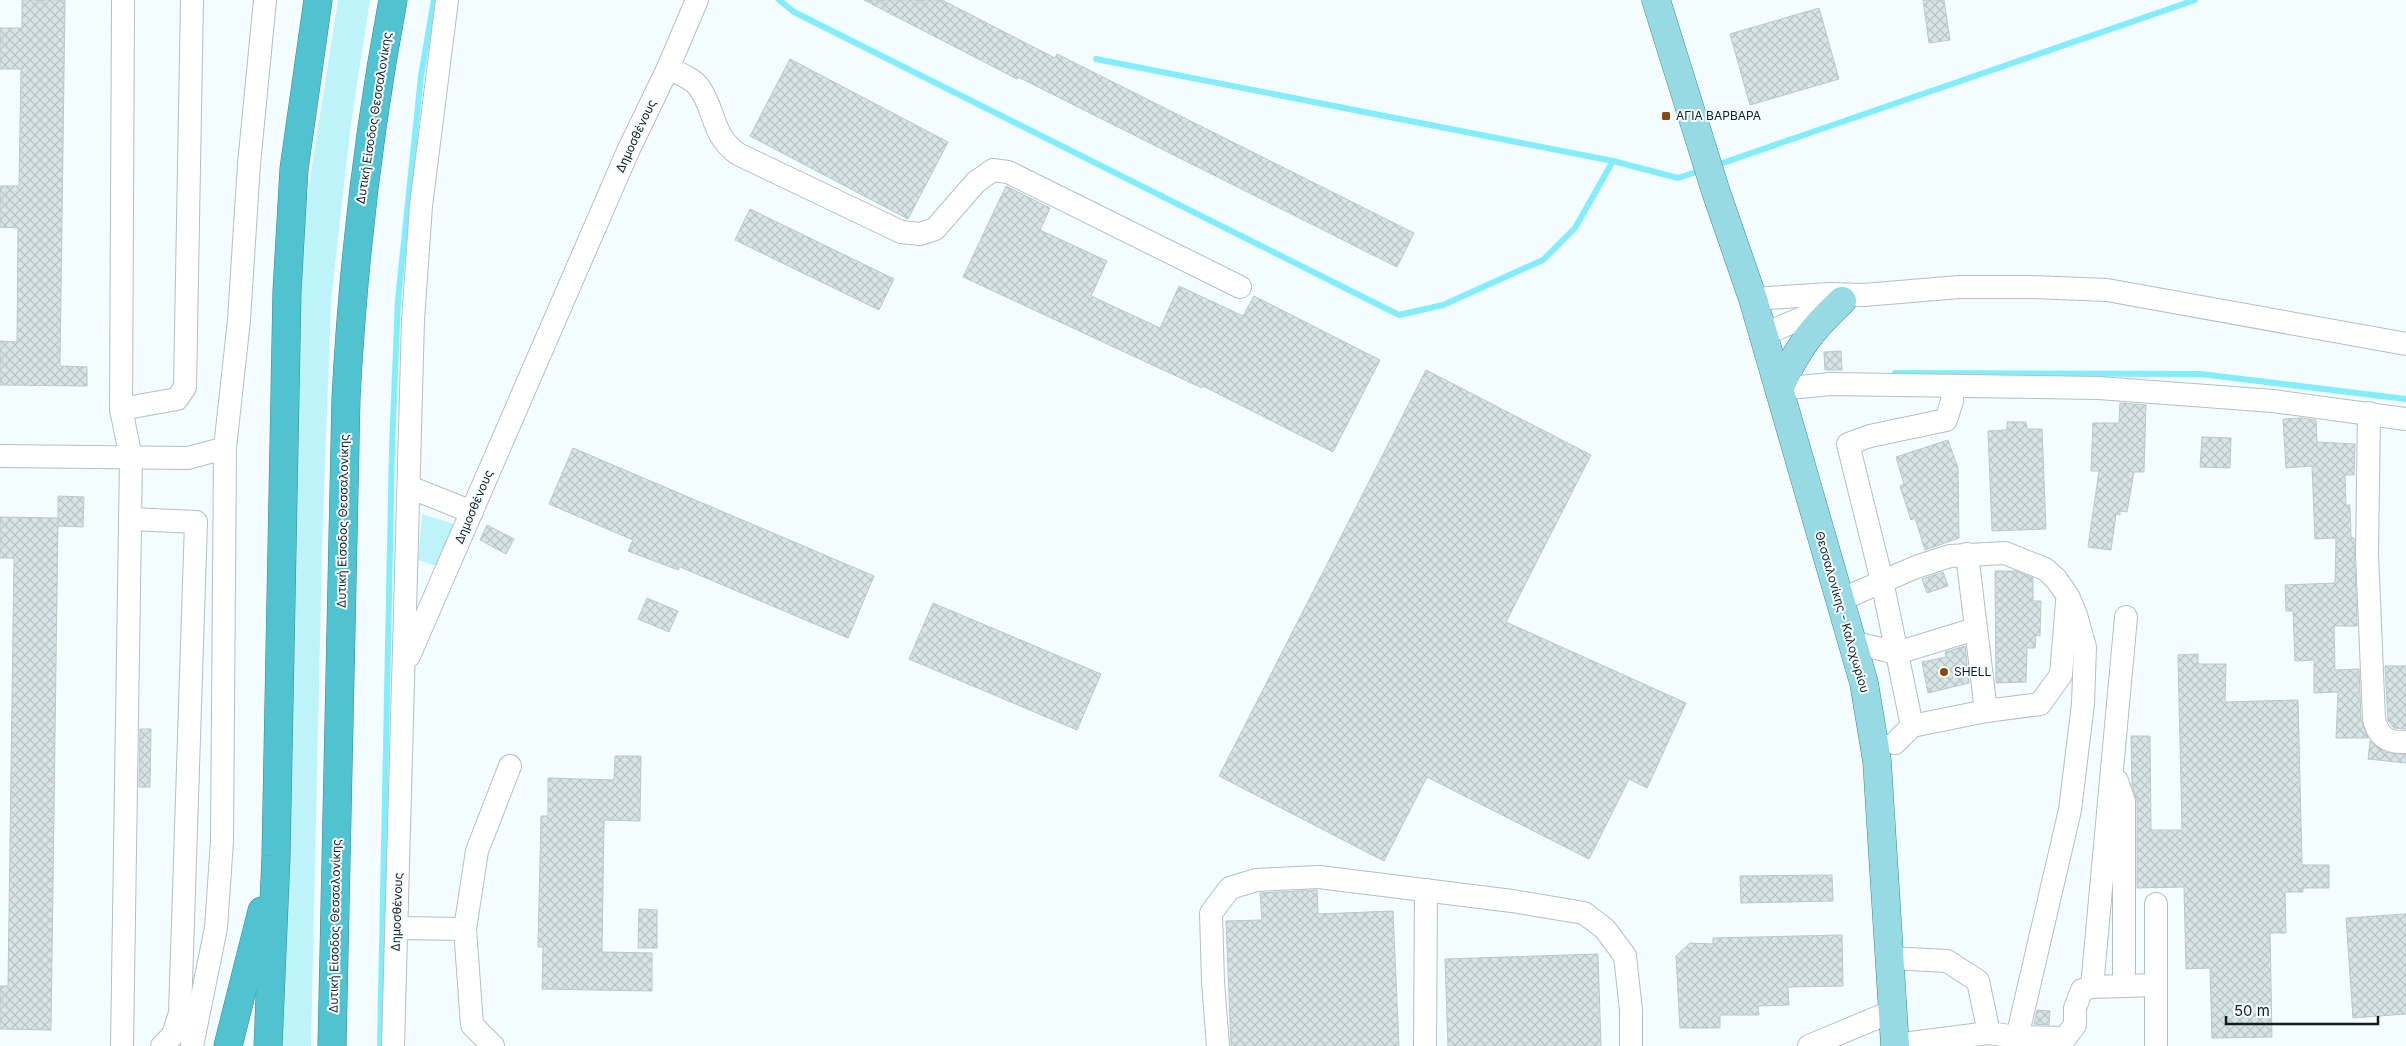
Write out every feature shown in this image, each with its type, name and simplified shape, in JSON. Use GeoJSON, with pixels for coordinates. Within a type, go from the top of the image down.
{"type":"FeatureCollection","features":[{"type":"Feature","properties":{"kind":"highway"},"geometry":{"type":"LineString","coordinates":[[268,1046],[276,856],[287,291],[294,169],[318,0]]}},
{"type":"Feature","properties":{"kind":"highway","name":"Δυτική Είσοδος Θεσσαλονίκης"},"geometry":{"type":"LineString","coordinates":[[332,1046],[346,398],[350,312],[363,189],[377,84],[393,0]]}},
{"type":"Feature","properties":{"kind":"highway"},"geometry":{"type":"LineString","coordinates":[[228,1046],[276,856]]}},
{"type":"Feature","properties":{"kind":"main road","name":"Θεσσαλονίκης - Καλοχωρίου"},"geometry":{"type":"LineString","coordinates":[[1656,0],[1716,192],[1753,299],[1864,683],[1878,761],[1895,1046]]}},
{"type":"Feature","properties":{"kind":"main road"},"geometry":{"type":"LineString","coordinates":[[1779,389],[1792,362],[1808,337],[1853,298]]}},
{"type":"Feature","properties":{"kind":"street"},"geometry":{"type":"LineString","coordinates":[[122,1046],[131,458],[121,409],[123,0]]}},
{"type":"Feature","properties":{"kind":"street"},"geometry":{"type":"LineString","coordinates":[[121,409],[177,399],[186,387],[192,0]]}},
{"type":"Feature","properties":{"kind":"street"},"geometry":{"type":"LineString","coordinates":[[192,1046],[216,928],[222,841],[225,448],[239,320],[249,164],[265,0]]}},
{"type":"Feature","properties":{"kind":"street"},"geometry":{"type":"LineString","coordinates":[[404,666],[413,320],[421,206],[433,94],[447,0]]}},
{"type":"Feature","properties":{"kind":"street","name":"Δημοσθένους"},"geometry":{"type":"LineString","coordinates":[[393,1046],[404,666],[628,151],[668,68],[697,0]]}},
{"type":"Feature","properties":{"kind":"street"},"geometry":{"type":"LineString","coordinates":[[668,68],[698,86],[716,122],[719,136],[727,146],[738,154],[901,232],[920,234],[935,229],[976,182],[992,170],[1008,172],[1240,287]]}},
{"type":"Feature","properties":{"kind":"street"},"geometry":{"type":"LineString","coordinates":[[1753,299],[1830,294],[1853,298],[1959,288],[2107,290],[2203,309],[2406,344]]}},
{"type":"Feature","properties":{"kind":"street"},"geometry":{"type":"LineString","coordinates":[[1762,335],[1853,298]]}},
{"type":"Feature","properties":{"kind":"street"},"geometry":{"type":"LineString","coordinates":[[1779,389],[1830,384],[2109,389],[2273,401],[2406,418]]}},
{"type":"Feature","properties":{"kind":"street"},"geometry":{"type":"LineString","coordinates":[[1912,726],[1882,581],[1848,444],[1870,436],[1946,420],[1952,401],[1952,386]]}},
{"type":"Feature","properties":{"kind":"street"},"geometry":{"type":"LineString","coordinates":[[2369,413],[2367,554],[2374,719],[2380,735],[2387,740],[2406,742]]}},
{"type":"Feature","properties":{"kind":"street"},"geometry":{"type":"LineString","coordinates":[[0,456],[188,458],[225,448]]}},
{"type":"Feature","properties":{"kind":"street"},"geometry":{"type":"LineString","coordinates":[[408,487],[472,512]]}},
{"type":"Feature","properties":{"kind":"street"},"geometry":{"type":"LineString","coordinates":[[130,519],[196,522],[180,1013],[173,1035],[162,1046]]}},
{"type":"Feature","properties":{"kind":"street"},"geometry":{"type":"LineString","coordinates":[[1840,600],[1882,581],[1950,556],[2005,553],[2028,560],[2045,569],[2056,579],[2068,596],[2085,647],[2083,704],[2070,810],[2015,1041]]}},
{"type":"Feature","properties":{"kind":"street"},"geometry":{"type":"LineString","coordinates":[[1967,554],[1986,711]]}},
{"type":"Feature","properties":{"kind":"street"},"geometry":{"type":"LineString","coordinates":[[1895,744],[1912,726],[1986,711],[2040,704],[2061,675],[2068,596]]}},
{"type":"Feature","properties":{"kind":"street"},"geometry":{"type":"LineString","coordinates":[[2092,987],[2126,617]]}},
{"type":"Feature","properties":{"kind":"street"},"geometry":{"type":"LineString","coordinates":[[1852,642],[1897,653],[1975,629]]}},
{"type":"Feature","properties":{"kind":"street"},"geometry":{"type":"LineString","coordinates":[[493,1046],[472,1025],[465,929],[477,851],[510,766]]}},
{"type":"Feature","properties":{"kind":"street"},"geometry":{"type":"LineString","coordinates":[[2112,769],[2124,802],[2124,986]]}},
{"type":"Feature","properties":{"kind":"street"},"geometry":{"type":"LineString","coordinates":[[1218,1046],[1210,923],[1211,913],[1230,888],[1256,880],[1319,877],[1426,890],[1584,913],[1605,929],[1625,956],[1631,1010],[1631,1046]]}},
{"type":"Feature","properties":{"kind":"street"},"geometry":{"type":"LineString","coordinates":[[1425,1046],[1426,890]]}},
{"type":"Feature","properties":{"kind":"street"},"geometry":{"type":"LineString","coordinates":[[2156,904],[2156,1043]]}},
{"type":"Feature","properties":{"kind":"street"},"geometry":{"type":"LineString","coordinates":[[397,928],[465,929]]}},
{"type":"Feature","properties":{"kind":"street"},"geometry":{"type":"LineString","coordinates":[[1890,958],[1947,961],[1978,981],[1989,1033]]}},
{"type":"Feature","properties":{"kind":"street"},"geometry":{"type":"LineString","coordinates":[[1895,1046],[1989,1033],[2015,1041],[2065,1038],[2075,1025],[2075,1008],[2078,996],[2082,990],[2092,987],[2156,985]]}},
{"type":"Feature","properties":{"kind":"street"},"geometry":{"type":"LineString","coordinates":[[1809,1046],[1893,1011]]}},
{"type":"Feature","properties":{"kind":"shaded area"},"geometry":{"type":"Polygon","coordinates":[[[338,0],[370,0],[351,123],[331,301],[322,548],[311,1046],[279,1046],[303,223],[338,0]]]}},
{"type":"Feature","properties":{"kind":"shaded area"},"geometry":{"type":"Polygon","coordinates":[[[422,514],[457,525],[439,567],[418,560],[422,514]]]}},
{"type":"Feature","properties":{"kind":"building"},"geometry":{"type":"Polygon","coordinates":[[[22,0],[65,0],[60,366],[87,367],[87,386],[0,385],[0,341],[17,342],[18,228],[0,227],[0,186],[19,186],[21,69],[0,69],[0,28],[22,28],[22,0]]]}},
{"type":"Feature","properties":{"kind":"building"},"geometry":{"type":"Polygon","coordinates":[[[864,0],[942,0],[1055,58],[1057,54],[1414,233],[1397,267],[1018,77],[1017,79],[864,0]]]}},
{"type":"Feature","properties":{"kind":"building"},"geometry":{"type":"Polygon","coordinates":[[[1923,0],[1944,0],[1950,40],[1929,43],[1923,0]]]}},
{"type":"Feature","properties":{"kind":"building"},"geometry":{"type":"Polygon","coordinates":[[[1819,8],[1839,79],[1750,105],[1730,34],[1819,8]]]}},
{"type":"Feature","properties":{"kind":"building"},"geometry":{"type":"Polygon","coordinates":[[[790,59],[948,142],[908,219],[750,136],[790,59]]]}},
{"type":"Feature","properties":{"kind":"building"},"geometry":{"type":"Polygon","coordinates":[[[1006,186],[1050,208],[1040,230],[1107,261],[1091,296],[1160,328],[1179,286],[1243,316],[1254,296],[1380,360],[1333,452],[1203,386],[1202,388],[963,277],[1006,186]]]}},
{"type":"Feature","properties":{"kind":"building"},"geometry":{"type":"Polygon","coordinates":[[[750,209],[894,279],[879,310],[735,240],[750,209]]]}},
{"type":"Feature","properties":{"kind":"building"},"geometry":{"type":"Polygon","coordinates":[[[1841,351],[1842,370],[1825,370],[1824,352],[1841,351]]]}},
{"type":"Feature","properties":{"kind":"building"},"geometry":{"type":"Polygon","coordinates":[[[1426,370],[1591,455],[1506,622],[1686,703],[1647,788],[1629,779],[1589,859],[1427,777],[1384,861],[1219,776],[1426,370]]]}},
{"type":"Feature","properties":{"kind":"building"},"geometry":{"type":"Polygon","coordinates":[[[2120,403],[2146,405],[2144,472],[2134,472],[2127,512],[2120,511],[2120,515],[2116,514],[2111,550],[2088,547],[2099,471],[2091,471],[2093,423],[2119,423],[2120,403]]]}},
{"type":"Feature","properties":{"kind":"building"},"geometry":{"type":"Polygon","coordinates":[[[2301,418],[2316,420],[2317,442],[2355,444],[2354,475],[2345,475],[2346,505],[2350,505],[2351,537],[2354,538],[2357,626],[2334,626],[2335,670],[2359,669],[2361,720],[2368,738],[2336,738],[2338,692],[2314,693],[2314,660],[2295,661],[2293,611],[2286,611],[2285,585],[2335,583],[2336,538],[2315,539],[2312,466],[2286,468],[2283,419],[2301,418]]]}},
{"type":"Feature","properties":{"kind":"building"},"geometry":{"type":"Polygon","coordinates":[[[2007,422],[2026,422],[2027,429],[2042,429],[2046,529],[1992,531],[1988,431],[2007,430],[2007,422]]]}},
{"type":"Feature","properties":{"kind":"building"},"geometry":{"type":"Polygon","coordinates":[[[2202,437],[2231,438],[2230,468],[2200,467],[2202,437]]]}},
{"type":"Feature","properties":{"kind":"building"},"geometry":{"type":"Polygon","coordinates":[[[1948,440],[1958,468],[1959,538],[1925,550],[1915,518],[1911,520],[1900,486],[1904,484],[1896,457],[1948,440]]]}},
{"type":"Feature","properties":{"kind":"building"},"geometry":{"type":"Polygon","coordinates":[[[573,448],[874,576],[848,638],[680,567],[678,570],[628,551],[633,540],[549,504],[573,448]]]}},
{"type":"Feature","properties":{"kind":"building"},"geometry":{"type":"Polygon","coordinates":[[[58,496],[84,497],[83,527],[58,526],[58,496]]]}},
{"type":"Feature","properties":{"kind":"building"},"geometry":{"type":"Polygon","coordinates":[[[0,517],[58,518],[51,1030],[0,1029],[0,986],[8,986],[14,558],[0,558],[0,517]]]}},
{"type":"Feature","properties":{"kind":"building"},"geometry":{"type":"Polygon","coordinates":[[[487,525],[514,539],[506,554],[480,540],[487,525]]]}},
{"type":"Feature","properties":{"kind":"building"},"geometry":{"type":"Polygon","coordinates":[[[1995,571],[2016,571],[2033,578],[2033,601],[2041,601],[2040,636],[2036,635],[2035,648],[2027,648],[2026,682],[1996,683],[1995,571]]]}},
{"type":"Feature","properties":{"kind":"building"},"geometry":{"type":"Polygon","coordinates":[[[1943,572],[1948,586],[1927,593],[1922,579],[1943,572]]]}},
{"type":"Feature","properties":{"kind":"building"},"geometry":{"type":"Polygon","coordinates":[[[647,598],[678,611],[669,632],[638,619],[647,598]]]}},
{"type":"Feature","properties":{"kind":"building"},"geometry":{"type":"Polygon","coordinates":[[[933,603],[1101,674],[1077,730],[909,659],[933,603]]]}},
{"type":"Feature","properties":{"kind":"building"},"geometry":{"type":"Polygon","coordinates":[[[1965,646],[1969,683],[1928,693],[1922,662],[1946,657],[1945,652],[1965,646]]]}},
{"type":"Feature","properties":{"kind":"building"},"geometry":{"type":"Polygon","coordinates":[[[2198,654],[2198,664],[2226,664],[2225,702],[2298,700],[2302,865],[2329,865],[2329,888],[2303,888],[2303,892],[2285,892],[2286,933],[2270,933],[2272,1037],[2212,1038],[2210,968],[2186,969],[2184,887],[2137,888],[2137,802],[2132,785],[2131,736],[2150,736],[2151,830],[2182,830],[2178,655],[2198,654]]]}},
{"type":"Feature","properties":{"kind":"building"},"geometry":{"type":"Polygon","coordinates":[[[2385,666],[2406,666],[2406,729],[2394,728],[2388,721],[2385,666]]]}},
{"type":"Feature","properties":{"kind":"building"},"geometry":{"type":"Polygon","coordinates":[[[140,729],[151,729],[150,787],[139,787],[140,729]]]}},
{"type":"Feature","properties":{"kind":"building"},"geometry":{"type":"Polygon","coordinates":[[[2370,741],[2385,752],[2406,755],[2406,763],[2368,759],[2370,741]]]}},
{"type":"Feature","properties":{"kind":"building"},"geometry":{"type":"Polygon","coordinates":[[[615,756],[641,756],[640,821],[604,820],[602,952],[652,953],[652,991],[542,989],[543,947],[538,947],[541,816],[548,816],[548,778],[614,780],[615,756]]]}},
{"type":"Feature","properties":{"kind":"building"},"geometry":{"type":"Polygon","coordinates":[[[1832,875],[1833,901],[1741,903],[1740,876],[1832,875]]]}},
{"type":"Feature","properties":{"kind":"building"},"geometry":{"type":"Polygon","coordinates":[[[1317,890],[1318,914],[1393,911],[1399,1046],[1231,1046],[1226,921],[1262,920],[1260,893],[1317,890]]]}},
{"type":"Feature","properties":{"kind":"building"},"geometry":{"type":"Polygon","coordinates":[[[639,909],[657,910],[657,948],[638,948],[639,909]]]}},
{"type":"Feature","properties":{"kind":"building"},"geometry":{"type":"Polygon","coordinates":[[[2406,914],[2406,1014],[2353,1018],[2346,918],[2406,914]]]}},
{"type":"Feature","properties":{"kind":"building"},"geometry":{"type":"Polygon","coordinates":[[[1842,935],[1843,986],[1788,987],[1789,1005],[1758,1006],[1759,1015],[1720,1015],[1720,1028],[1680,1028],[1676,956],[1690,943],[1713,944],[1713,938],[1842,935]]]}},
{"type":"Feature","properties":{"kind":"building"},"geometry":{"type":"Polygon","coordinates":[[[1598,954],[1601,1046],[1448,1046],[1445,959],[1598,954]]]}},
{"type":"Feature","properties":{"kind":"building"},"geometry":{"type":"Polygon","coordinates":[[[2037,1010],[2050,1011],[2049,1025],[2034,1024],[2037,1010]]]}},
{"type":"Feature","properties":{"kind":"waterway"},"geometry":{"type":"LineString","coordinates":[[380,1046],[392,447],[398,300],[421,76],[434,0]]}},
{"type":"Feature","properties":{"kind":"waterway"},"geometry":{"type":"LineString","coordinates":[[779,0],[794,12],[1399,315],[1443,305],[1543,260],[1575,228],[1613,161],[1678,178],[1702,170]]}},
{"type":"Feature","properties":{"kind":"waterway"},"geometry":{"type":"LineString","coordinates":[[1714,166],[2195,0]]}},
{"type":"Feature","properties":{"kind":"waterway"},"geometry":{"type":"LineString","coordinates":[[1096,59],[1613,161]]}},
{"type":"Feature","properties":{"kind":"waterway"},"geometry":{"type":"LineString","coordinates":[[1895,373],[2201,374],[2406,399]]}},
{"type":"Feature","properties":{"kind":"place","name":"ΑΓΙΑ ΒΑΡΒΑΡΑ"},"geometry":{"type":"Point","coordinates":[1666,116]}},
{"type":"Feature","properties":{"kind":"place","name":"SHELL"},"geometry":{"type":"Point","coordinates":[1944,672]}}]}
